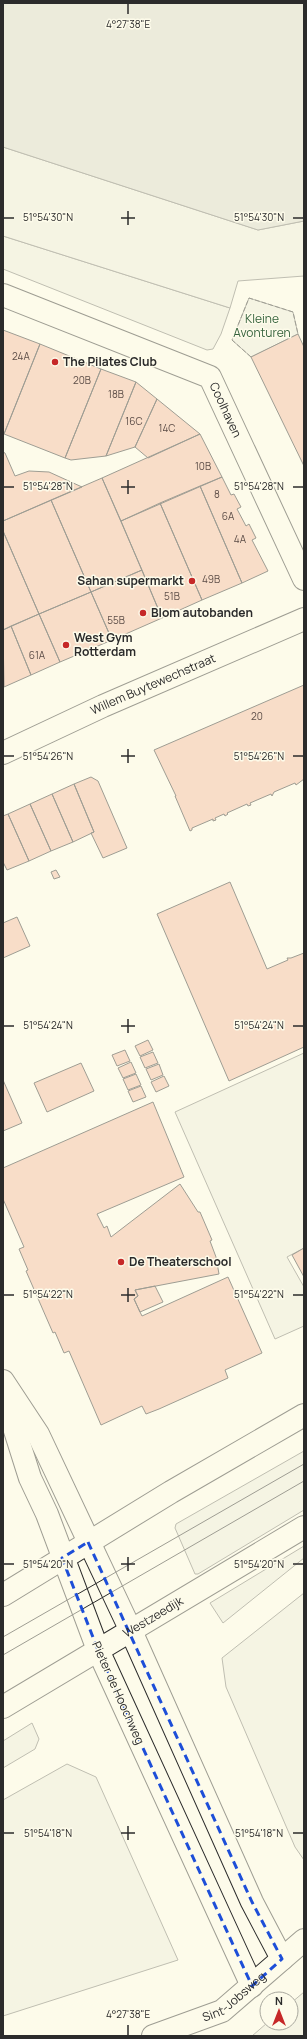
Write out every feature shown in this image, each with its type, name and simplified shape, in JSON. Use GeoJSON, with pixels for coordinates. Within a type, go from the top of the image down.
{"type":"FeatureCollection","features":[{"type":"Feature","properties":{"kind":"street","name":"Coolhaven"},"geometry":{"type":"LineString","coordinates":[[3,295],[210,377],[304,579]]}},
{"type":"Feature","properties":{"kind":"street","name":"Willem Buytewechstraat"},"geometry":{"type":"LineString","coordinates":[[3,753],[103,706],[304,619]]}},
{"type":"Feature","properties":{"kind":"street"},"geometry":{"type":"LineString","coordinates":[[3,1381],[38,1434],[131,1631],[252,1902],[282,1959]]}},
{"type":"Feature","properties":{"kind":"street","name":"Pieter de Hoochweg"},"geometry":{"type":"LineString","coordinates":[[3,1393],[30,1478],[47,1514],[62,1558],[98,1650],[252,1986]]}},
{"type":"Feature","properties":{"kind":"street"},"geometry":{"type":"LineString","coordinates":[[3,1594],[171,1492],[304,1414]]}},
{"type":"Feature","properties":{"kind":"street","name":"Westzeedijk"},"geometry":{"type":"LineString","coordinates":[[3,1707],[304,1527]]}},
{"type":"Feature","properties":{"kind":"street","name":"Sint-Jobsweg"},"geometry":{"type":"LineString","coordinates":[[153,2036],[174,2033],[222,2011],[304,1940]]}},
{"type":"Feature","properties":{"kind":"highlighted area"},"geometry":{"type":"Polygon","coordinates":[[[88,1542],[252,1902],[282,1959],[252,1986],[98,1650],[62,1558],[88,1542]]]}},
{"type":"Feature","properties":{"kind":"green space"},"geometry":{"type":"Polygon","coordinates":[[[3,236],[230,308],[221,334],[213,349],[207,350],[3,269],[3,236]]]}},
{"type":"Feature","properties":{"kind":"green space","name":"Kleine Avonturen"},"geometry":{"type":"Polygon","coordinates":[[[249,298],[293,312],[298,334],[251,357],[232,340],[249,298]]]}},
{"type":"Feature","properties":{"kind":"green space"},"geometry":{"type":"Polygon","coordinates":[[[304,1451],[304,1510],[198,1574],[195,1574],[175,1528],[176,1524],[304,1451]]]}},
{"type":"Feature","properties":{"kind":"green space"},"geometry":{"type":"Polygon","coordinates":[[[304,1546],[304,1558],[223,1623],[210,1603],[304,1546]]]}},
{"type":"Feature","properties":{"kind":"green space"},"geometry":{"type":"Polygon","coordinates":[[[304,1593],[304,1860],[295,1847],[226,1687],[222,1658],[304,1593]]]}},
{"type":"Feature","properties":{"kind":"green space"},"geometry":{"type":"Polygon","coordinates":[[[32,1723],[39,1739],[35,1749],[3,1768],[3,1741],[32,1723]]]}},
{"type":"Feature","properties":{"kind":"green space"},"geometry":{"type":"Polygon","coordinates":[[[67,1764],[96,1777],[178,1960],[3,2016],[3,1800],[67,1764]]]}},
{"type":"Feature","properties":{"kind":"green space"},"geometry":{"type":"Polygon","coordinates":[[[304,1992],[304,2036],[252,2036],[259,2030],[299,2031],[299,1996],[304,1992]]]}},
{"type":"Feature","properties":{"kind":"shaded area"},"geometry":{"type":"Polygon","coordinates":[[[3,3],[304,3],[304,221],[258,230],[3,147],[3,3]]]}},
{"type":"Feature","properties":{"kind":"shaded area"},"geometry":{"type":"Polygon","coordinates":[[[3,147],[258,230],[304,221],[304,276],[238,281],[230,308],[3,236],[3,147]]]}},
{"type":"Feature","properties":{"kind":"shaded area"},"geometry":{"type":"Polygon","coordinates":[[[304,1053],[304,1248],[287,1257],[304,1287],[304,1326],[275,1339],[175,1112],[304,1053]]]}},
{"type":"Feature","properties":{"kind":"building"},"geometry":{"type":"Polygon","coordinates":[[[3,330],[40,344],[4,434],[3,434],[3,330]]]}},
{"type":"Feature","properties":{"kind":"building"},"geometry":{"type":"Polygon","coordinates":[[[298,334],[304,347],[304,466],[251,357],[298,334]]]}},
{"type":"Feature","properties":{"kind":"building"},"geometry":{"type":"Polygon","coordinates":[[[40,344],[101,369],[65,458],[4,434],[40,344]]]}},
{"type":"Feature","properties":{"kind":"building"},"geometry":{"type":"Polygon","coordinates":[[[101,369],[136,382],[106,456],[71,460],[65,458],[101,369]]]}},
{"type":"Feature","properties":{"kind":"building"},"geometry":{"type":"Polygon","coordinates":[[[136,382],[157,399],[135,447],[106,456],[136,382]]]}},
{"type":"Feature","properties":{"kind":"building"},"geometry":{"type":"Polygon","coordinates":[[[157,399],[200,434],[148,458],[135,447],[157,399]]]}},
{"type":"Feature","properties":{"kind":"building"},"geometry":{"type":"Polygon","coordinates":[[[200,434],[222,477],[121,521],[102,478],[200,434]]]}},
{"type":"Feature","properties":{"kind":"building"},"geometry":{"type":"Polygon","coordinates":[[[3,452],[5,453],[15,476],[29,471],[49,472],[82,487],[3,521],[3,452]]]}},
{"type":"Feature","properties":{"kind":"building"},"geometry":{"type":"Polygon","coordinates":[[[222,477],[231,495],[234,494],[241,507],[237,509],[246,526],[249,524],[256,538],[252,540],[268,571],[242,583],[200,486],[222,477]]]}},
{"type":"Feature","properties":{"kind":"building"},"geometry":{"type":"Polygon","coordinates":[[[102,478],[142,570],[91,592],[51,500],[102,478]]]}},
{"type":"Feature","properties":{"kind":"building"},"geometry":{"type":"Polygon","coordinates":[[[200,486],[242,583],[202,600],[160,503],[200,486]]]}},
{"type":"Feature","properties":{"kind":"building"},"geometry":{"type":"Polygon","coordinates":[[[51,500],[91,592],[39,614],[3,531],[3,521],[51,500]]]}},
{"type":"Feature","properties":{"kind":"building"},"geometry":{"type":"Polygon","coordinates":[[[160,503],[202,600],[162,618],[121,521],[160,503]]]}},
{"type":"Feature","properties":{"kind":"building"},"geometry":{"type":"Polygon","coordinates":[[[3,531],[39,614],[3,630],[3,531]]]}},
{"type":"Feature","properties":{"kind":"building"},"geometry":{"type":"Polygon","coordinates":[[[142,570],[162,618],[112,640],[91,592],[142,570]]]}},
{"type":"Feature","properties":{"kind":"building"},"geometry":{"type":"Polygon","coordinates":[[[91,592],[112,640],[60,662],[39,614],[91,592]]]}},
{"type":"Feature","properties":{"kind":"building"},"geometry":{"type":"Polygon","coordinates":[[[39,614],[60,662],[31,675],[11,626],[39,614]]]}},
{"type":"Feature","properties":{"kind":"building"},"geometry":{"type":"Polygon","coordinates":[[[11,626],[31,675],[4,687],[3,630],[11,626]]]}},
{"type":"Feature","properties":{"kind":"building"},"geometry":{"type":"Polygon","coordinates":[[[304,685],[304,779],[296,785],[295,783],[274,792],[272,796],[271,794],[250,803],[251,805],[248,806],[247,804],[227,813],[228,814],[225,816],[224,814],[215,818],[216,820],[213,821],[213,819],[192,828],[190,831],[176,796],[154,750],[304,685]]]}},
{"type":"Feature","properties":{"kind":"building"},"geometry":{"type":"Polygon","coordinates":[[[91,777],[98,781],[127,848],[103,858],[91,833],[94,832],[74,784],[91,777]]]}},
{"type":"Feature","properties":{"kind":"building"},"geometry":{"type":"Polygon","coordinates":[[[74,784],[94,832],[73,842],[52,794],[74,784]]]}},
{"type":"Feature","properties":{"kind":"building"},"geometry":{"type":"Polygon","coordinates":[[[52,794],[73,842],[51,851],[30,804],[52,794]]]}},
{"type":"Feature","properties":{"kind":"building"},"geometry":{"type":"Polygon","coordinates":[[[30,804],[51,851],[29,861],[8,814],[30,804]]]}},
{"type":"Feature","properties":{"kind":"building"},"geometry":{"type":"Polygon","coordinates":[[[8,814],[29,861],[7,870],[3,862],[3,816],[8,814]]]}},
{"type":"Feature","properties":{"kind":"building"},"geometry":{"type":"Polygon","coordinates":[[[56,870],[60,877],[54,879],[51,872],[56,870]]]}},
{"type":"Feature","properties":{"kind":"building"},"geometry":{"type":"Polygon","coordinates":[[[230,882],[267,969],[288,960],[287,958],[304,953],[304,1047],[229,1081],[157,914],[230,882]]]}},
{"type":"Feature","properties":{"kind":"building"},"geometry":{"type":"Polygon","coordinates":[[[17,917],[30,946],[3,958],[3,923],[17,917]]]}},
{"type":"Feature","properties":{"kind":"building"},"geometry":{"type":"Polygon","coordinates":[[[148,1040],[153,1050],[140,1056],[135,1046],[148,1040]]]}},
{"type":"Feature","properties":{"kind":"building"},"geometry":{"type":"Polygon","coordinates":[[[125,1050],[130,1061],[117,1066],[112,1055],[125,1050]]]}},
{"type":"Feature","properties":{"kind":"building"},"geometry":{"type":"Polygon","coordinates":[[[153,1052],[158,1063],[145,1068],[140,1057],[153,1052]]]}},
{"type":"Feature","properties":{"kind":"building"},"geometry":{"type":"Polygon","coordinates":[[[131,1062],[136,1073],[123,1078],[118,1068],[131,1062]]]}},
{"type":"Feature","properties":{"kind":"building"},"geometry":{"type":"Polygon","coordinates":[[[81,1063],[94,1091],[47,1112],[34,1083],[81,1063]]]}},
{"type":"Feature","properties":{"kind":"building"},"geometry":{"type":"Polygon","coordinates":[[[159,1064],[163,1075],[151,1080],[146,1069],[159,1064]]]}},
{"type":"Feature","properties":{"kind":"building"},"geometry":{"type":"Polygon","coordinates":[[[136,1074],[141,1085],[128,1090],[123,1079],[136,1074]]]}},
{"type":"Feature","properties":{"kind":"building"},"geometry":{"type":"Polygon","coordinates":[[[164,1076],[169,1086],[156,1092],[151,1082],[164,1076]]]}},
{"type":"Feature","properties":{"kind":"building"},"geometry":{"type":"Polygon","coordinates":[[[3,1080],[22,1123],[3,1131],[3,1080]]]}},
{"type":"Feature","properties":{"kind":"building"},"geometry":{"type":"Polygon","coordinates":[[[141,1086],[146,1097],[133,1102],[128,1091],[141,1086]]]}},
{"type":"Feature","properties":{"kind":"building","name":"De Theaterschool"},"geometry":{"type":"Polygon","coordinates":[[[153,1102],[184,1177],[97,1214],[104,1228],[107,1226],[111,1237],[180,1184],[198,1212],[200,1212],[212,1240],[210,1241],[216,1257],[219,1274],[135,1290],[138,1296],[134,1299],[140,1312],[142,1316],[228,1277],[262,1353],[225,1370],[228,1378],[159,1409],[146,1414],[142,1406],[101,1425],[69,1351],[64,1353],[55,1332],[53,1333],[26,1271],[28,1270],[19,1249],[24,1247],[3,1199],[3,1168],[153,1102]]]}},
{"type":"Feature","properties":{"kind":"building"},"geometry":{"type":"Polygon","coordinates":[[[304,1248],[304,1277],[292,1255],[304,1248]]]}},
{"type":"Feature","properties":{"kind":"building"},"geometry":{"type":"Polygon","coordinates":[[[155,1286],[163,1302],[140,1312],[134,1299],[138,1296],[135,1290],[155,1286]]]}},
{"type":"Feature","properties":{"kind":"tram line"},"geometry":{"type":"LineString","coordinates":[[3,1637],[304,1464]]}},
{"type":"Feature","properties":{"kind":"tram line"},"geometry":{"type":"LineString","coordinates":[[3,1655],[304,1481]]}},
{"type":"Feature","properties":{"kind":"fence"},"geometry":{"type":"LineString","coordinates":[[251,357],[232,340],[249,298],[293,312],[298,334]]}},
{"type":"Feature","properties":{"kind":"place","name":"The Pilates Club"},"geometry":{"type":"Point","coordinates":[55,362]}},
{"type":"Feature","properties":{"kind":"place","name":"Sahan supermarkt"},"geometry":{"type":"Point","coordinates":[192,581]}},
{"type":"Feature","properties":{"kind":"place","name":"Blom autobanden"},"geometry":{"type":"Point","coordinates":[143,613]}},
{"type":"Feature","properties":{"kind":"place","name":"West Gym Rotterdam"},"geometry":{"type":"Point","coordinates":[66,645]}},
{"type":"Feature","properties":{"kind":"place","name":"De Theaterschool"},"geometry":{"type":"Point","coordinates":[121,1262]}}]}
